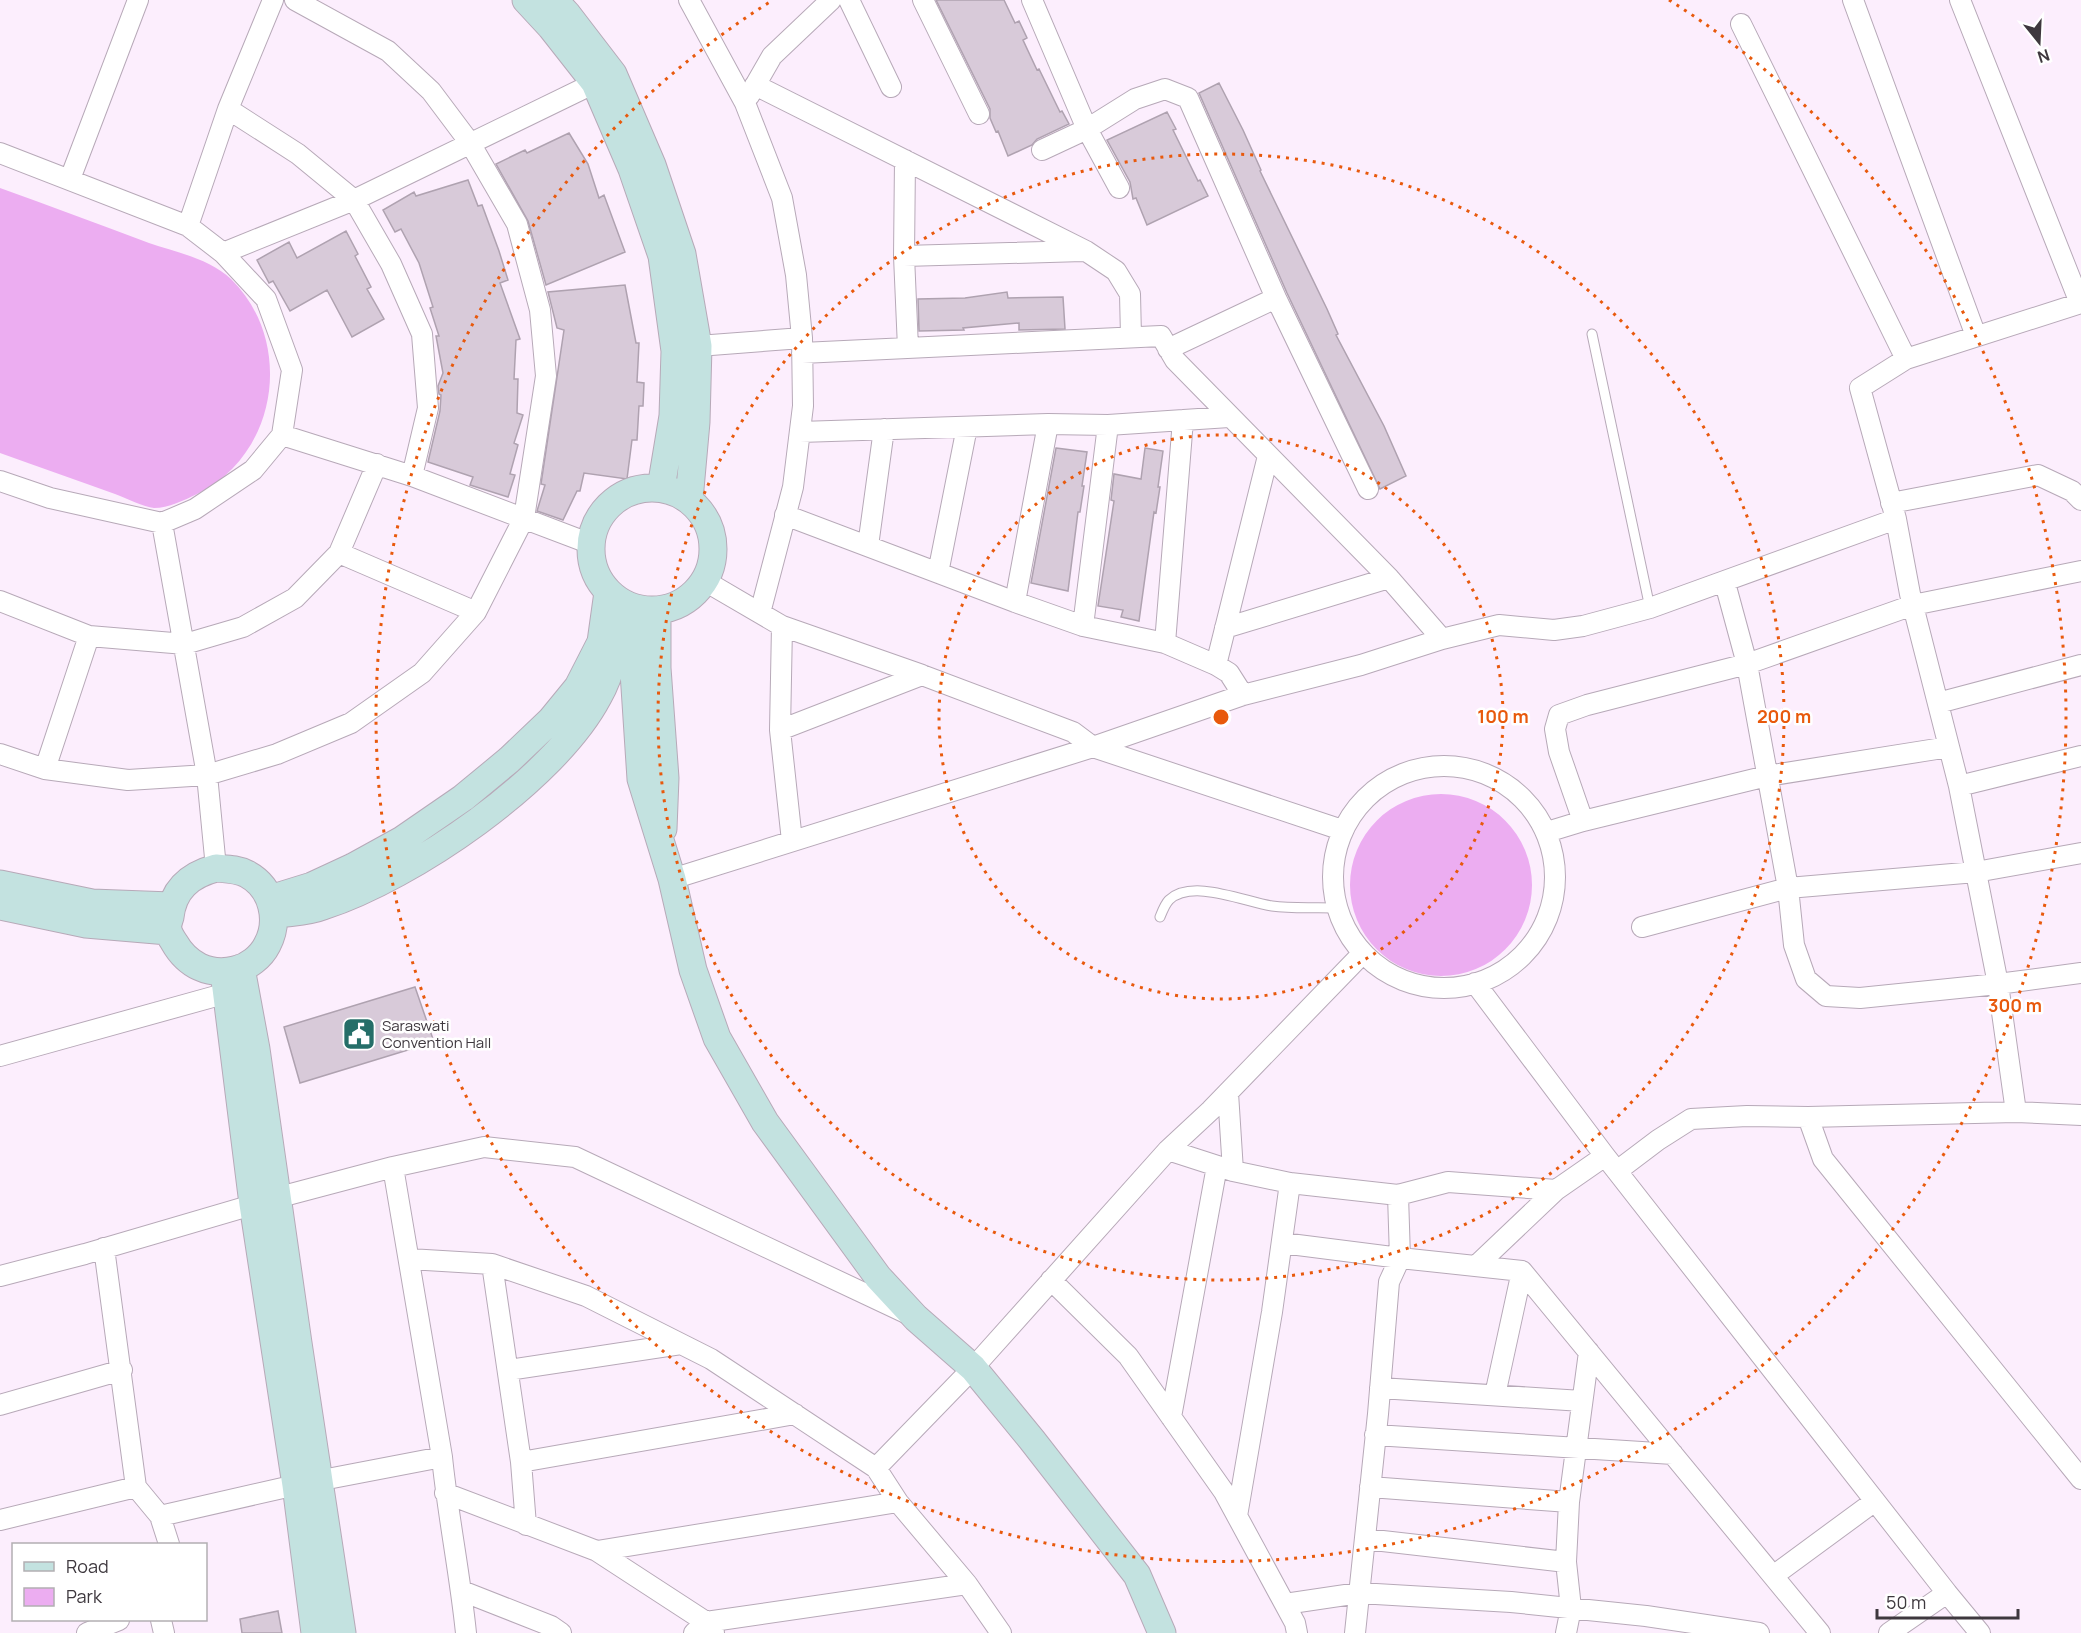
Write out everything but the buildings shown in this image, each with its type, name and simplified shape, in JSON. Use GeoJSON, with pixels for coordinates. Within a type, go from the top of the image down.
{"type":"FeatureCollection","features":[{"type":"Feature","properties":{"kind":"street"},"geometry":{"type":"LineString","coordinates":[[70,179],[138,0]]}},
{"type":"Feature","properties":{"kind":"street"},"geometry":{"type":"LineString","coordinates":[[188,226],[228,109],[273,0]]}},
{"type":"Feature","properties":{"kind":"street"},"geometry":{"type":"LineString","coordinates":[[0,754],[45,769],[128,780],[207,775],[277,754],[351,723],[422,673],[476,612],[524,518],[546,376],[540,310],[517,224],[470,143],[431,91],[388,51],[295,0]]}},
{"type":"Feature","properties":{"kind":"street"},"geometry":{"type":"LineString","coordinates":[[526,0],[604,78],[662,256],[675,351],[673,416],[661,488]]}},
{"type":"Feature","properties":{"kind":"street"},"geometry":{"type":"LineString","coordinates":[[554,0],[567,14],[652,165],[682,254],[698,346],[696,422],[689,500]]}},
{"type":"Feature","properties":{"kind":"street"},"geometry":{"type":"LineString","coordinates":[[689,0],[745,103],[782,198],[796,275],[802,346],[803,406],[793,487],[760,613]]}},
{"type":"Feature","properties":{"kind":"street"},"geometry":{"type":"LineString","coordinates":[[745,103],[772,56],[828,0]]}},
{"type":"Feature","properties":{"kind":"street"},"geometry":{"type":"LineString","coordinates":[[849,0],[891,87]]}},
{"type":"Feature","properties":{"kind":"street"},"geometry":{"type":"LineString","coordinates":[[923,0],[980,114]]}},
{"type":"Feature","properties":{"kind":"street"},"geometry":{"type":"LineString","coordinates":[[1032,0],[1087,129],[1119,188]]}},
{"type":"Feature","properties":{"kind":"street"},"geometry":{"type":"LineString","coordinates":[[1853,0],[1976,336]]}},
{"type":"Feature","properties":{"kind":"street"},"geometry":{"type":"LineString","coordinates":[[1960,0],[2081,303],[1906,359],[1860,388],[1894,511],[1913,605],[1959,786],[1998,984],[2016,1112]]}},
{"type":"Feature","properties":{"kind":"street"},"geometry":{"type":"LineString","coordinates":[[1741,24],[1906,359]]}},
{"type":"Feature","properties":{"kind":"street"},"geometry":{"type":"LineString","coordinates":[[224,253],[354,200],[604,78]]}},
{"type":"Feature","properties":{"kind":"street"},"geometry":{"type":"LineString","coordinates":[[755,85],[1086,251],[1116,271],[1130,294],[1131,338]]}},
{"type":"Feature","properties":{"kind":"street"},"geometry":{"type":"LineString","coordinates":[[1042,150],[1087,129],[1135,99],[1165,89],[1188,98],[1276,298],[1368,489]]}},
{"type":"Feature","properties":{"kind":"street"},"geometry":{"type":"LineString","coordinates":[[228,109],[298,154],[354,200],[391,264],[422,334],[428,408],[412,476]]}},
{"type":"Feature","properties":{"kind":"street"},"geometry":{"type":"LineString","coordinates":[[0,153],[188,226],[224,253],[266,299],[292,370],[282,435],[253,470],[195,509],[162,523],[50,498],[0,481]]}},
{"type":"Feature","properties":{"kind":"street"},"geometry":{"type":"LineString","coordinates":[[905,160],[904,256],[908,348]]}},
{"type":"Feature","properties":{"kind":"street"},"geometry":{"type":"LineString","coordinates":[[904,256],[1086,251]]}},
{"type":"Feature","properties":{"kind":"street"},"geometry":{"type":"LineString","coordinates":[[1168,349],[1276,298]]}},
{"type":"Feature","properties":{"kind":"street"},"geometry":{"type":"LineString","coordinates":[[698,346],[908,348],[1161,336],[1175,360],[1389,578],[1442,639]]}},
{"type":"Feature","properties":{"kind":"street"},"geometry":{"type":"LineString","coordinates":[[800,432],[1048,424],[1108,425],[1229,417]]}},
{"type":"Feature","properties":{"kind":"street"},"geometry":{"type":"LineString","coordinates":[[1165,643],[1183,420]]}},
{"type":"Feature","properties":{"kind":"street"},"geometry":{"type":"LineString","coordinates":[[1015,602],[1048,424]]}},
{"type":"Feature","properties":{"kind":"street"},"geometry":{"type":"LineString","coordinates":[[1083,626],[1108,425]]}},
{"type":"Feature","properties":{"kind":"street"},"geometry":{"type":"LineString","coordinates":[[938,573],[967,427]]}},
{"type":"Feature","properties":{"kind":"street"},"geometry":{"type":"LineString","coordinates":[[868,546],[884,429]]}},
{"type":"Feature","properties":{"kind":"street"},"geometry":{"type":"LineString","coordinates":[[282,435],[412,476],[591,544]]}},
{"type":"Feature","properties":{"kind":"street"},"geometry":{"type":"LineString","coordinates":[[1216,665],[1268,456]]}},
{"type":"Feature","properties":{"kind":"street"},"geometry":{"type":"LineString","coordinates":[[0,601],[89,636],[185,644],[243,627],[295,598],[339,553],[377,464]]}},
{"type":"Feature","properties":{"kind":"street"},"geometry":{"type":"LineString","coordinates":[[672,879],[1093,747],[1243,695],[1361,665],[1442,639],[1499,625],[1554,630],[1583,626],[1650,608],[1725,582],[1894,511],[2038,475],[2072,491],[2081,500]]}},
{"type":"Feature","properties":{"kind":"street"},"geometry":{"type":"LineString","coordinates":[[661,488],[689,500],[702,513],[711,529],[714,546],[712,564],[705,581],[692,596],[676,606],[631,603],[598,578],[592,562],[591,544],[596,525],[607,508],[622,496],[641,489],[661,488]]}},
{"type":"Feature","properties":{"kind":"street"},"geometry":{"type":"LineString","coordinates":[[785,515],[1083,626],[1165,643],[1216,665],[1228,673],[1243,695]]}},
{"type":"Feature","properties":{"kind":"street"},"geometry":{"type":"LineString","coordinates":[[162,523],[207,775],[216,868]]}},
{"type":"Feature","properties":{"kind":"street"},"geometry":{"type":"LineString","coordinates":[[339,553],[476,612]]}},
{"type":"Feature","properties":{"kind":"street"},"geometry":{"type":"LineString","coordinates":[[1583,821],[1559,752],[1555,729],[1559,715],[1587,705],[1747,664],[1913,605],[2081,571]]}},
{"type":"Feature","properties":{"kind":"street"},"geometry":{"type":"LineString","coordinates":[[1225,628],[1389,578]]}},
{"type":"Feature","properties":{"kind":"street"},"geometry":{"type":"LineString","coordinates":[[705,581],[782,626],[922,675],[1073,732],[1093,747],[1342,830]]}},
{"type":"Feature","properties":{"kind":"street"},"geometry":{"type":"LineString","coordinates":[[1725,582],[1747,664],[1788,888],[1794,945],[1806,979],[1826,996],[1860,998],[2081,973]]}},
{"type":"Feature","properties":{"kind":"street"},"geometry":{"type":"LineString","coordinates":[[631,603],[641,779],[672,879],[693,970],[717,1038],[765,1122],[878,1277],[916,1318],[973,1368],[1137,1575],[1162,1633]]}},
{"type":"Feature","properties":{"kind":"street"},"geometry":{"type":"LineString","coordinates":[[272,907],[321,907],[367,889],[418,861],[480,821],[526,782],[574,735],[599,696],[631,603]]}},
{"type":"Feature","properties":{"kind":"street"},"geometry":{"type":"LineString","coordinates":[[782,626],[780,730],[792,841]]}},
{"type":"Feature","properties":{"kind":"street"},"geometry":{"type":"LineString","coordinates":[[45,769],[89,636]]}},
{"type":"Feature","properties":{"kind":"street"},"geometry":{"type":"LineString","coordinates":[[1938,703],[2081,665]]}},
{"type":"Feature","properties":{"kind":"street"},"geometry":{"type":"LineString","coordinates":[[780,730],[922,675]]}},
{"type":"Feature","properties":{"kind":"street"},"geometry":{"type":"LineString","coordinates":[[1547,832],[1767,776],[1949,747]]}},
{"type":"Feature","properties":{"kind":"street"},"geometry":{"type":"LineString","coordinates":[[1959,786],[2081,756]]}},
{"type":"Feature","properties":{"kind":"street"},"geometry":{"type":"LineString","coordinates":[[1445,765],[1477,770],[1506,783],[1530,804],[1547,832],[1555,862],[1555,893],[1546,924],[1528,950],[1504,970],[1475,984],[1445,988],[1415,984],[1387,972],[1363,953],[1347,932],[1337,908],[1332,882],[1334,856],[1342,830],[1360,804],[1384,783],[1413,770],[1445,765]]}},
{"type":"Feature","properties":{"kind":"street"},"geometry":{"type":"LineString","coordinates":[[1642,927],[1788,888],[1976,872],[2081,853]]}},
{"type":"Feature","properties":{"kind":"street"},"geometry":{"type":"LineString","coordinates":[[0,1056],[231,978],[255,960],[266,947],[273,932],[272,907],[261,885],[248,875],[233,869],[216,868],[201,872],[188,880],[177,892],[169,918],[180,952],[192,963],[231,978]]}},
{"type":"Feature","properties":{"kind":"street"},"geometry":{"type":"LineString","coordinates":[[0,884],[169,918]]}},
{"type":"Feature","properties":{"kind":"street"},"geometry":{"type":"LineString","coordinates":[[0,906],[86,924],[169,918]]}},
{"type":"Feature","properties":{"kind":"street"},"geometry":{"type":"LineString","coordinates":[[876,1468],[973,1368],[1168,1150],[1228,1093],[1363,953]]}},
{"type":"Feature","properties":{"kind":"street"},"geometry":{"type":"LineString","coordinates":[[231,978],[307,1483],[342,1633]]}},
{"type":"Feature","properties":{"kind":"street"},"geometry":{"type":"LineString","coordinates":[[1475,984],[1611,1164],[1980,1633]]}},
{"type":"Feature","properties":{"kind":"street"},"geometry":{"type":"LineString","coordinates":[[1171,1417],[1225,1168],[1228,1093]]}},
{"type":"Feature","properties":{"kind":"street"},"geometry":{"type":"LineString","coordinates":[[1476,1266],[1556,1190],[1658,1140],[1691,1119],[2016,1112],[2081,1115]]}},
{"type":"Feature","properties":{"kind":"street"},"geometry":{"type":"LineString","coordinates":[[1808,1117],[1823,1159],[2081,1479]]}},
{"type":"Feature","properties":{"kind":"street"},"geometry":{"type":"LineString","coordinates":[[0,1276],[265,1201],[484,1146],[575,1157],[916,1318]]}},
{"type":"Feature","properties":{"kind":"street"},"geometry":{"type":"LineString","coordinates":[[1168,1150],[1225,1168],[1290,1183],[1398,1195],[1448,1182],[1556,1190]]}},
{"type":"Feature","properties":{"kind":"street"},"geometry":{"type":"LineString","coordinates":[[393,1167],[442,1457],[466,1633]]}},
{"type":"Feature","properties":{"kind":"street"},"geometry":{"type":"LineString","coordinates":[[1237,1516],[1290,1183]]}},
{"type":"Feature","properties":{"kind":"street"},"geometry":{"type":"LineString","coordinates":[[1354,1633],[1376,1435],[1389,1282],[1400,1258],[1398,1195]]}},
{"type":"Feature","properties":{"kind":"street"},"geometry":{"type":"LineString","coordinates":[[1282,1243],[1522,1271],[1820,1633]]}},
{"type":"Feature","properties":{"kind":"street"},"geometry":{"type":"LineString","coordinates":[[104,1248],[136,1487],[160,1516],[168,1543]]}},
{"type":"Feature","properties":{"kind":"street"},"geometry":{"type":"LineString","coordinates":[[410,1259],[492,1264],[586,1296],[711,1359],[876,1468],[898,1502],[967,1584],[1001,1633]]}},
{"type":"Feature","properties":{"kind":"street"},"geometry":{"type":"LineString","coordinates":[[492,1264],[521,1462],[526,1525]]}},
{"type":"Feature","properties":{"kind":"street"},"geometry":{"type":"LineString","coordinates":[[1495,1395],[1522,1271]]}},
{"type":"Feature","properties":{"kind":"street"},"geometry":{"type":"LineString","coordinates":[[1051,1280],[1128,1356],[1224,1492],[1295,1623],[1297,1633]]}},
{"type":"Feature","properties":{"kind":"street"},"geometry":{"type":"LineString","coordinates":[[508,1370],[681,1344]]}},
{"type":"Feature","properties":{"kind":"street"},"geometry":{"type":"LineString","coordinates":[[1566,1633],[1571,1608],[1566,1562],[1569,1502],[1588,1352]]}},
{"type":"Feature","properties":{"kind":"street"},"geometry":{"type":"LineString","coordinates":[[0,1405],[122,1370]]}},
{"type":"Feature","properties":{"kind":"street"},"geometry":{"type":"LineString","coordinates":[[1380,1388],[1582,1401]]}},
{"type":"Feature","properties":{"kind":"street"},"geometry":{"type":"LineString","coordinates":[[521,1462],[795,1414]]}},
{"type":"Feature","properties":{"kind":"street"},"geometry":{"type":"LineString","coordinates":[[1376,1435],[1673,1454]]}},
{"type":"Feature","properties":{"kind":"street"},"geometry":{"type":"LineString","coordinates":[[160,1516],[307,1483],[442,1457]]}},
{"type":"Feature","properties":{"kind":"street"},"geometry":{"type":"LineString","coordinates":[[307,1483],[315,1633]]}},
{"type":"Feature","properties":{"kind":"street"},"geometry":{"type":"LineString","coordinates":[[0,1520],[136,1487]]}},
{"type":"Feature","properties":{"kind":"street"},"geometry":{"type":"LineString","coordinates":[[1370,1487],[1569,1502]]}},
{"type":"Feature","properties":{"kind":"street"},"geometry":{"type":"LineString","coordinates":[[446,1493],[597,1551],[705,1629],[967,1584]]}},
{"type":"Feature","properties":{"kind":"street"},"geometry":{"type":"LineString","coordinates":[[1773,1576],[1875,1501]]}},
{"type":"Feature","properties":{"kind":"street"},"geometry":{"type":"LineString","coordinates":[[597,1551],[898,1502]]}},
{"type":"Feature","properties":{"kind":"street"},"geometry":{"type":"LineString","coordinates":[[1365,1539],[1566,1562]]}},
{"type":"Feature","properties":{"kind":"street"},"geometry":{"type":"LineString","coordinates":[[462,1591],[551,1626],[561,1633]]}},
{"type":"Feature","properties":{"kind":"street"},"geometry":{"type":"LineString","coordinates":[[1285,1604],[1359,1593],[1511,1602],[1646,1616],[1759,1633]]}},
{"type":"Feature","properties":{"kind":"street"},"geometry":{"type":"LineString","coordinates":[[1889,1633],[1947,1593]]}},
{"type":"Feature","properties":{"kind":"street"},"geometry":{"type":"LineString","coordinates":[[87,1633],[117,1621]]}},
{"type":"Feature","properties":{"kind":"lane"},"geometry":{"type":"LineString","coordinates":[[1592,334],[1650,608]]}},
{"type":"Feature","properties":{"kind":"lane"},"geometry":{"type":"LineString","coordinates":[[1160,916],[1167,901],[1181,893],[1190,892],[1233,896],[1271,906],[1337,908]]}},
{"type":"Feature","properties":{"kind":"green space"},"geometry":{"type":"Polygon","coordinates":[[[0,188],[203,261],[231,279],[251,305],[264,334],[270,364],[268,396],[260,425],[245,453],[224,476],[187,499],[154,508],[0,453],[0,188]]]}},
{"type":"Feature","properties":{"kind":"green space"},"geometry":{"type":"Polygon","coordinates":[[[1441,794],[1476,801],[1492,809],[1505,821],[1517,834],[1525,850],[1532,885],[1525,920],[1517,936],[1505,949],[1492,961],[1476,969],[1441,976],[1406,969],[1390,961],[1377,949],[1365,936],[1357,920],[1350,885],[1357,850],[1365,834],[1377,821],[1390,809],[1406,801],[1441,794]]]}},
{"type":"Feature","properties":{"kind":"place","name":"Saraswati Convention Hall"},"geometry":{"type":"Point","coordinates":[359,1034]}}]}
